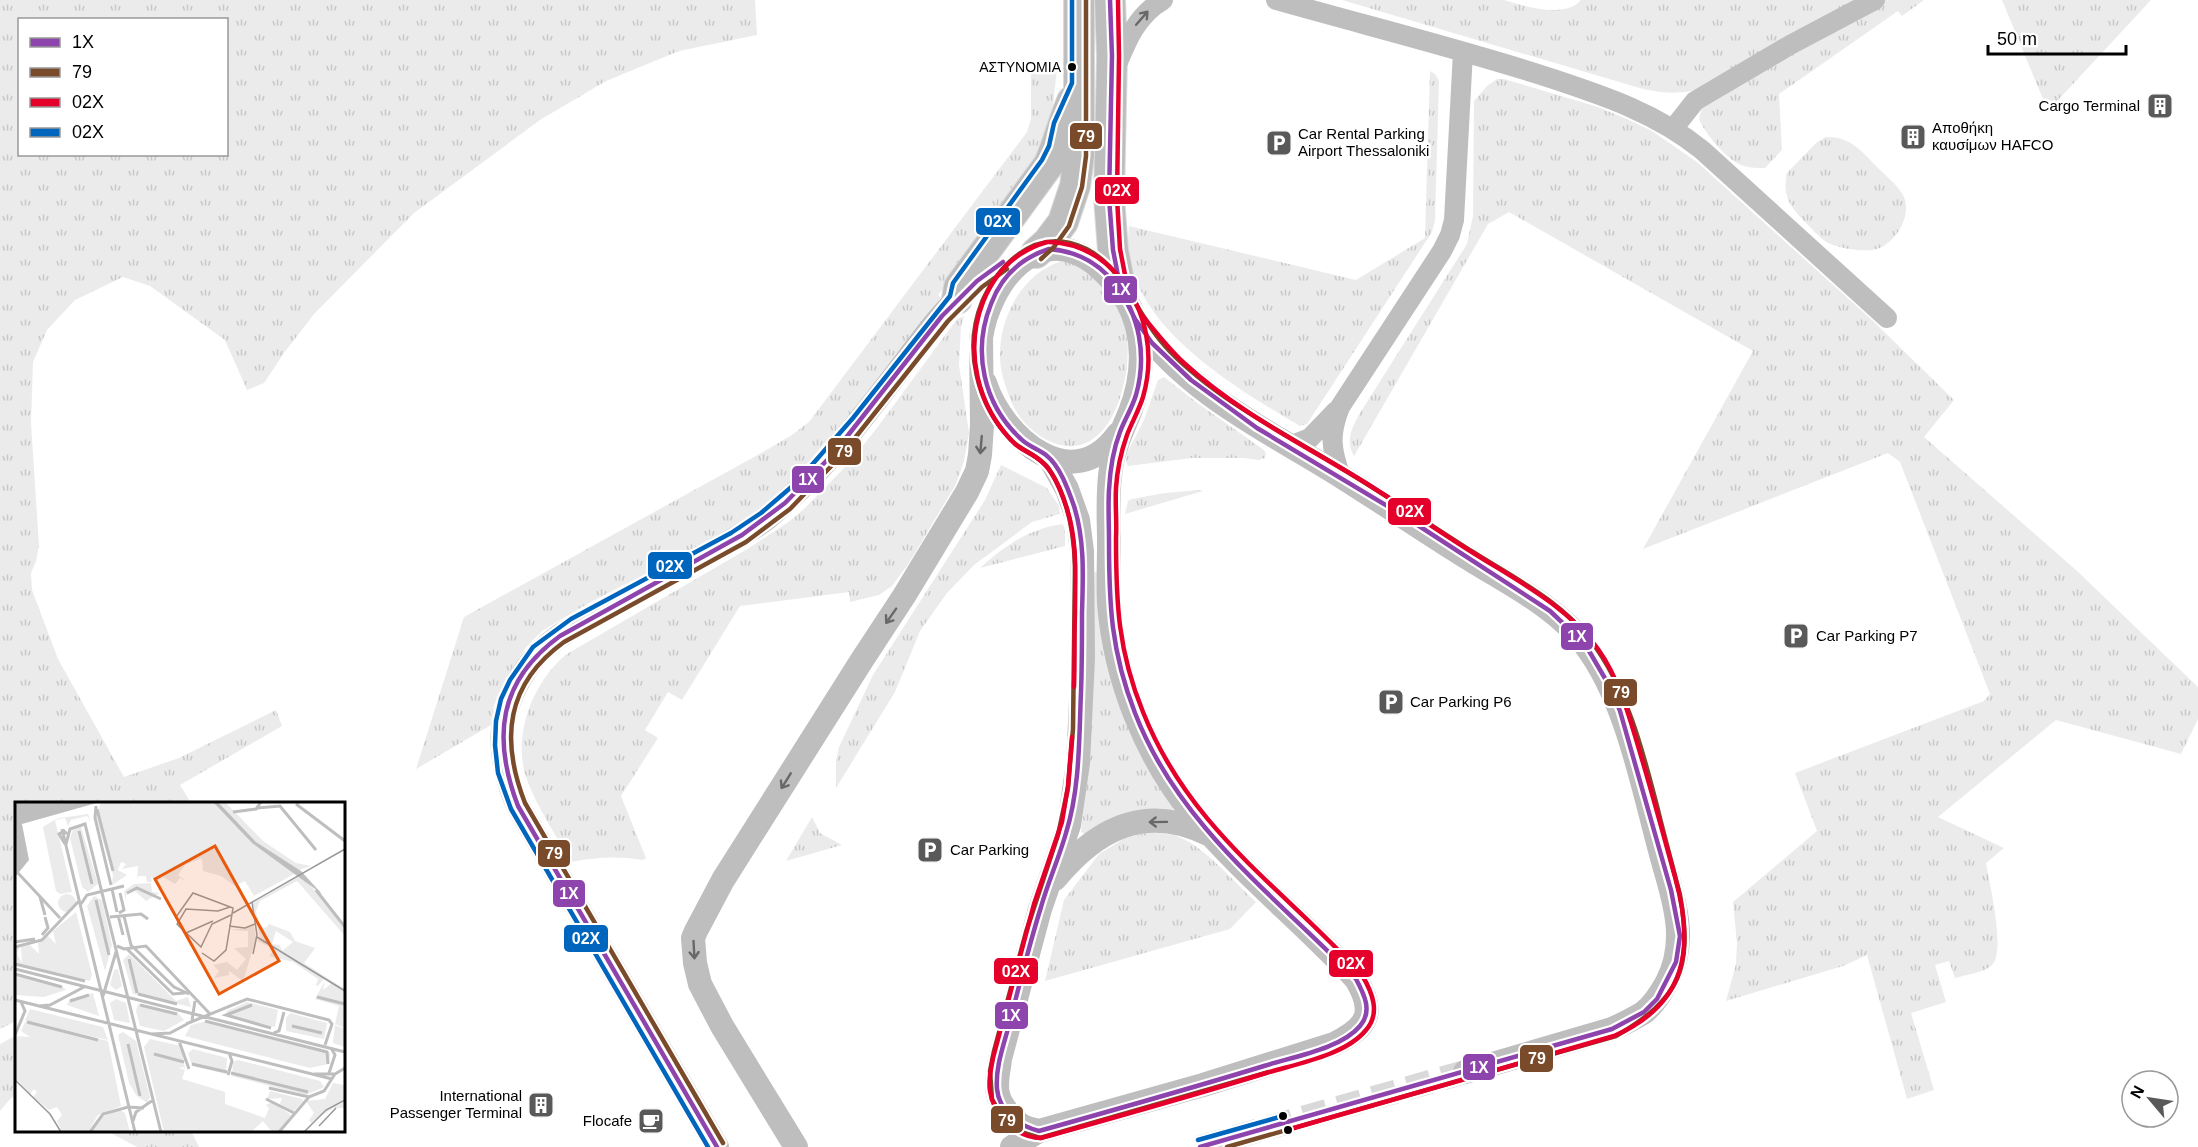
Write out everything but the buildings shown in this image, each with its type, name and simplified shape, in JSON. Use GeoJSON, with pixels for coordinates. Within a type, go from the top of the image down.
{"type":"FeatureCollection","features":[{"type":"Feature","properties":{"kind":"main road"},"geometry":{"type":"LineString","coordinates":[[1028,257],[1048,242],[1063,222],[1072,199],[1079,156],[1079,0]]}},
{"type":"Feature","properties":{"kind":"main road"},"geometry":{"type":"LineString","coordinates":[[1110,0],[1110,218],[1121,291]]}},
{"type":"Feature","properties":{"kind":"main road"},"geometry":{"type":"LineString","coordinates":[[957,299],[959,287],[1049,164],[1062,125],[1080,85]]}},
{"type":"Feature","properties":{"kind":"street"},"geometry":{"type":"LineString","coordinates":[[1111,81],[1132,31],[1150,9],[1163,0]]}},
{"type":"Feature","properties":{"kind":"street"},"geometry":{"type":"LineString","coordinates":[[1276,0],[1463,52],[1606,97],[1649,115],[1702,150],[1887,318]]}},
{"type":"Feature","properties":{"kind":"street"},"geometry":{"type":"LineString","coordinates":[[1673,129],[1695,101],[1790,45],[1875,0]]}},
{"type":"Feature","properties":{"kind":"street"},"geometry":{"type":"LineString","coordinates":[[1289,446],[1310,438],[1340,407],[1435,262],[1450,235],[1454,220],[1463,52]]}},
{"type":"Feature","properties":{"kind":"street"},"geometry":{"type":"LineString","coordinates":[[717,1147],[518,806],[505,772],[502,745],[502,722],[508,702],[527,667],[539,652],[554,640],[735,539],[766,519],[801,488],[859,423],[957,299],[997,265],[1049,249],[1060,249],[1081,255],[1105,272],[1121,291],[1135,319],[1152,343],[1191,380],[1257,428],[1341,477],[1550,611],[1585,644],[1610,687],[1620,711],[1671,890],[1680,936],[1676,962],[1657,999],[1644,1012],[1612,1029],[1465,1072]]}},
{"type":"Feature","properties":{"kind":"street"},"geometry":{"type":"LineString","coordinates":[[796,1147],[722,1026],[700,984],[694,963],[693,938],[699,922],[723,880],[904,596],[967,492],[977,471],[980,455],[981,338],[987,311],[1001,283],[1028,257]]}},
{"type":"Feature","properties":{"kind":"street"},"geometry":{"type":"LineString","coordinates":[[1012,1147],[1039,1131],[1203,1085],[1334,1044],[1353,1035],[1364,1023],[1367,1009],[1366,1001],[1356,979],[1213,837],[1184,801],[1146,742],[1121,669],[1109,603],[1109,482],[1120,432],[1130,412],[1139,381],[1141,349],[1135,319]]}},
{"type":"Feature","properties":{"kind":"street"},"geometry":{"type":"LineString","coordinates":[[981,366],[987,389],[1006,423],[1023,441],[1049,457],[1064,462],[1083,461],[1105,450],[1120,432]]}},
{"type":"Feature","properties":{"kind":"street"},"geometry":{"type":"LineString","coordinates":[[1340,407],[1333,424],[1332,453],[1341,477]]}},
{"type":"Feature","properties":{"kind":"street"},"geometry":{"type":"LineString","coordinates":[[1039,1131],[1024,1127],[1002,1104],[998,1093],[998,1077],[1000,1059],[1046,890],[1069,825],[1075,793],[1083,658],[1082,551],[1080,533],[1067,489],[1049,457]]}},
{"type":"Feature","properties":{"kind":"street"},"geometry":{"type":"LineString","coordinates":[[1046,890],[1075,855],[1102,835],[1119,827],[1156,821],[1176,822],[1213,837]]}},
{"type":"Feature","properties":{"kind":"green space"},"geometry":{"type":"Polygon","coordinates":[[[0,0],[755,0],[757,35],[679,51],[606,81],[540,120],[414,213],[314,314],[264,383],[247,390],[225,340],[150,286],[123,277],[75,300],[47,330],[33,362],[31,423],[39,546],[31,573],[32,590],[58,659],[124,777],[179,758],[276,710],[282,726],[180,785],[190,802],[15,802],[15,1022],[0,1029],[0,0]]]}},
{"type":"Feature","properties":{"kind":"green space"},"geometry":{"type":"Polygon","coordinates":[[[1342,0],[1504,0],[1533,8],[1555,10],[1574,6],[1581,0],[1860,0],[1705,88],[1674,93],[1643,89],[1342,0]]]}},
{"type":"Feature","properties":{"kind":"green space"},"geometry":{"type":"Polygon","coordinates":[[[1883,0],[1924,0],[1902,16],[1898,11],[1779,94],[1782,150],[1765,168],[1741,165],[1729,158],[1699,119],[1703,103],[1883,0]]]}},
{"type":"Feature","properties":{"kind":"green space"},"geometry":{"type":"Polygon","coordinates":[[[2002,0],[2151,0],[2048,111],[2002,0]]]}},
{"type":"Feature","properties":{"kind":"green space"},"geometry":{"type":"Polygon","coordinates":[[[1031,67],[1057,68],[1051,125],[1027,181],[938,295],[944,301],[817,460],[756,514],[730,530],[589,603],[542,631],[527,646],[513,666],[494,705],[491,725],[416,769],[464,617],[763,452],[809,422],[1027,132],[1031,119],[1031,67]]]}},
{"type":"Feature","properties":{"kind":"green space"},"geometry":{"type":"Polygon","coordinates":[[[1430,71],[1439,81],[1435,220],[1432,232],[1307,424],[1300,426],[1213,370],[1184,346],[1160,320],[1141,291],[1130,260],[1129,226],[1356,280],[1425,238],[1430,71]]]}},
{"type":"Feature","properties":{"kind":"green space"},"geometry":{"type":"Polygon","coordinates":[[[1497,79],[1504,79],[1598,107],[1627,119],[1652,131],[1697,162],[1872,320],[1954,400],[1924,437],[2076,570],[2198,687],[2198,719],[2181,754],[2056,720],[1938,817],[2004,848],[1986,863],[1997,933],[1996,959],[1987,968],[1955,978],[1949,961],[1935,965],[1946,1002],[1911,1013],[1934,1090],[1907,1099],[1867,955],[1843,966],[1726,1001],[1736,964],[1737,943],[1733,902],[1817,831],[1795,773],[1984,701],[1990,694],[1900,462],[1888,453],[1643,549],[1753,351],[1509,212],[1488,224],[1354,456],[1351,450],[1351,434],[1360,413],[1467,244],[1473,216],[1474,101],[1487,86],[1497,79]]]}},
{"type":"Feature","properties":{"kind":"green space"},"geometry":{"type":"Polygon","coordinates":[[[1826,137],[1835,137],[1850,142],[1893,183],[1905,199],[1903,222],[1894,237],[1882,247],[1862,250],[1830,244],[1805,222],[1788,200],[1787,173],[1816,143],[1826,137]]]}},
{"type":"Feature","properties":{"kind":"green space"},"geometry":{"type":"Polygon","coordinates":[[[1062,261],[1079,268],[1108,291],[1122,312],[1127,332],[1128,356],[1117,406],[1106,427],[1090,441],[1071,446],[1047,440],[1023,420],[1011,400],[1000,362],[1004,327],[1016,299],[1035,276],[1062,261]]]}},
{"type":"Feature","properties":{"kind":"green space"},"geometry":{"type":"Polygon","coordinates":[[[964,316],[961,327],[959,365],[969,433],[964,461],[956,484],[909,563],[892,586],[879,595],[850,602],[849,592],[740,606],[682,700],[668,692],[645,730],[658,738],[621,796],[646,858],[643,860],[607,858],[571,862],[536,801],[523,763],[522,746],[528,711],[544,679],[567,654],[749,548],[790,521],[849,463],[957,319],[964,316]]]}},
{"type":"Feature","properties":{"kind":"green space"},"geometry":{"type":"Polygon","coordinates":[[[1164,377],[1264,450],[1265,458],[1259,460],[1192,458],[1128,466],[1127,453],[1144,420],[1158,380],[1164,377]]]}},
{"type":"Feature","properties":{"kind":"green space"},"geometry":{"type":"Polygon","coordinates":[[[1001,465],[1047,488],[1059,506],[1060,514],[1032,522],[974,565],[947,593],[920,631],[895,692],[836,788],[836,761],[839,747],[873,675],[985,500],[1001,465]]]}},
{"type":"Feature","properties":{"kind":"green space"},"geometry":{"type":"Polygon","coordinates":[[[1203,491],[1125,514],[1128,501],[1132,499],[1203,491]]]}},
{"type":"Feature","properties":{"kind":"green space"},"geometry":{"type":"Polygon","coordinates":[[[1063,524],[1065,546],[980,568],[1018,539],[1039,529],[1063,524]]]}},
{"type":"Feature","properties":{"kind":"green space"},"geometry":{"type":"Polygon","coordinates":[[[1099,571],[1156,780],[1173,808],[1172,812],[1085,834],[1081,832],[1088,759],[1094,572],[1099,571]]]}},
{"type":"Feature","properties":{"kind":"green space"},"geometry":{"type":"Polygon","coordinates":[[[812,817],[820,833],[842,845],[786,861],[812,817]]]}},
{"type":"Feature","properties":{"kind":"green space"},"geometry":{"type":"Polygon","coordinates":[[[1146,833],[1171,835],[1189,842],[1209,857],[1256,902],[1230,929],[1045,981],[1064,900],[1099,854],[1125,838],[1146,833]]]}},
{"type":"Feature","properties":{"kind":"green space"},"geometry":{"type":"Polygon","coordinates":[[[15,1036],[15,1098],[12,1097],[0,1111],[0,1044],[15,1036]]]}},
{"type":"Feature","properties":{"kind":"green space"},"geometry":{"type":"Polygon","coordinates":[[[109,1132],[192,1132],[199,1147],[137,1147],[109,1132]]]}},
{"type":"Feature","properties":{"kind":"tunnel"},"geometry":{"type":"LineString","coordinates":[[1200,1147],[1465,1072]]}},
{"type":"Feature","properties":{"kind":"transit line","name":"02X"},"geometry":{"type":"LineString","coordinates":[[708,1147],[511,809],[498,773],[495,745],[496,721],[501,699],[510,680],[533,647],[571,619],[731,533],[761,513],[796,483],[853,418],[950,296],[953,283],[1042,160],[1049,146],[1054,123],[1072,83],[1072,0]]}},
{"type":"Feature","properties":{"kind":"transit line","name":"79"},"geometry":{"type":"LineString","coordinates":[[1041,259],[1054,247],[1069,226],[1082,187],[1086,156],[1086,0]]}},
{"type":"Feature","properties":{"kind":"transit line","name":"1Χ"},"geometry":{"type":"LineString","coordinates":[[1110,0],[1112,56],[1109,198],[1113,250],[1121,291],[1135,319],[1152,343],[1191,380],[1257,428],[1399,513],[1550,611],[1585,644],[1610,687],[1620,711],[1671,890],[1680,936],[1676,962],[1657,999],[1644,1012],[1612,1029],[1200,1147]]}},
{"type":"Feature","properties":{"kind":"transit line","name":"02Χ"},"geometry":{"type":"LineString","coordinates":[[1118,0],[1117,198],[1120,249],[1128,290]]}},
{"type":"Feature","properties":{"kind":"transit line","name":"79"},"geometry":{"type":"LineString","coordinates":[[1227,1147],[1616,1036],[1655,1009],[1677,979],[1684,943],[1684,920],[1680,895],[1633,722],[1604,660],[1579,627],[1536,591],[1358,478],[1230,401],[1166,347],[1122,283],[1101,258],[1087,249],[1070,243],[1055,241],[1041,243],[1016,256],[996,277],[982,302],[976,320],[974,338],[977,375],[989,410],[1011,440],[1045,464],[1061,491],[1071,528],[1075,566],[1073,729],[1068,788],[1058,835],[1026,932],[994,1051],[990,1071],[992,1099],[1001,1115],[1021,1132],[1040,1138],[1269,1072]]}},
{"type":"Feature","properties":{"kind":"transit line","name":"02Χ"},"geometry":{"type":"LineString","coordinates":[[1047,242],[1016,257],[994,281],[983,302],[977,321],[975,359],[983,396],[991,413],[1015,444],[1036,457],[1050,471],[1057,482],[1070,519],[1075,559],[1074,687]]}},
{"type":"Feature","properties":{"kind":"transit line","name":"02Χ"},"geometry":{"type":"LineString","coordinates":[[1049,242],[1070,245],[1089,252],[1113,270],[1137,305],[1146,335],[1147,381],[1123,448],[1117,475],[1116,494],[1120,626],[1128,668],[1143,712],[1163,754],[1186,790],[1212,824],[1362,975],[1372,995],[1374,1010],[1371,1023],[1357,1039],[1333,1052],[1306,1062],[1041,1138],[1023,1134],[1001,1116],[992,1100],[989,1087],[993,1058],[1034,904],[1062,822],[1072,737]]}},
{"type":"Feature","properties":{"kind":"transit line","name":"1Χ"},"geometry":{"type":"LineString","coordinates":[[1049,249],[1068,252],[1086,259],[1108,276],[1124,296],[1136,322],[1139,336],[1141,351],[1139,380],[1134,400],[1115,446],[1110,475],[1109,502],[1113,628],[1121,669],[1135,713],[1154,753],[1176,790],[1202,824],[1231,857],[1356,979],[1367,1008],[1360,1026],[1352,1034],[1329,1046],[1039,1131],[1017,1121],[1006,1111],[997,1089],[997,1072],[1029,950],[1071,816],[1074,799],[1078,763],[1081,682],[1082,546],[1078,519],[1059,471],[1046,455],[1021,439],[998,410],[985,376],[982,340],[985,322],[1000,285],[1021,263],[1049,249]]}},
{"type":"Feature","properties":{"kind":"transit line","name":"1Χ"},"geometry":{"type":"LineString","coordinates":[[717,1147],[518,806],[505,757],[506,712],[513,692],[524,672],[539,653],[560,636],[742,535],[785,503],[834,453],[942,316],[977,281],[1003,262]]}},
{"type":"Feature","properties":{"kind":"transit line","name":"79"},"geometry":{"type":"LineString","coordinates":[[723,1143],[525,803],[512,757],[513,714],[530,676],[545,658],[564,642],[746,542],[790,509],[839,458],[948,321],[982,287],[1007,269]]}},
{"type":"Feature","properties":{"kind":"transit line","name":"02Χ"},"geometry":{"type":"LineString","coordinates":[[1141,314],[1178,357],[1224,396],[1371,486],[1541,595],[1586,634],[1606,661],[1624,700],[1681,903],[1684,950],[1679,971],[1671,990],[1657,1008],[1638,1023],[1614,1036],[1287,1130]]}},
{"type":"Feature","properties":{"kind":"transit line","name":"02X"},"geometry":{"type":"LineString","coordinates":[[1198,1140],[1283,1116]]}},
{"type":"Feature","properties":{"kind":"place","name":"ΑΣΤΥΝΟΜΙΑ"},"geometry":{"type":"Point","coordinates":[1072,67]}},
{"type":"Feature","properties":{"kind":"place","name":"Cargo Terminal"},"geometry":{"type":"Point","coordinates":[2160,106]}},
{"type":"Feature","properties":{"kind":"place","name":"Αποθήκη καυσίμων HAFCO"},"geometry":{"type":"Point","coordinates":[1913,137]}},
{"type":"Feature","properties":{"kind":"place","name":"Car Rental Parking Airport Thessaloniki"},"geometry":{"type":"Point","coordinates":[1279,143]}},
{"type":"Feature","properties":{"kind":"place","name":"Car Parking P7"},"geometry":{"type":"Point","coordinates":[1796,636]}},
{"type":"Feature","properties":{"kind":"place","name":"Car Parking P6"},"geometry":{"type":"Point","coordinates":[1391,702]}},
{"type":"Feature","properties":{"kind":"place","name":"Car Parking"},"geometry":{"type":"Point","coordinates":[930,850]}},
{"type":"Feature","properties":{"kind":"place","name":"International Passenger Terminal"},"geometry":{"type":"Point","coordinates":[541,1105]}},
{"type":"Feature","properties":{"kind":"place","name":"Flocafe"},"geometry":{"type":"Point","coordinates":[651,1121]}}]}
